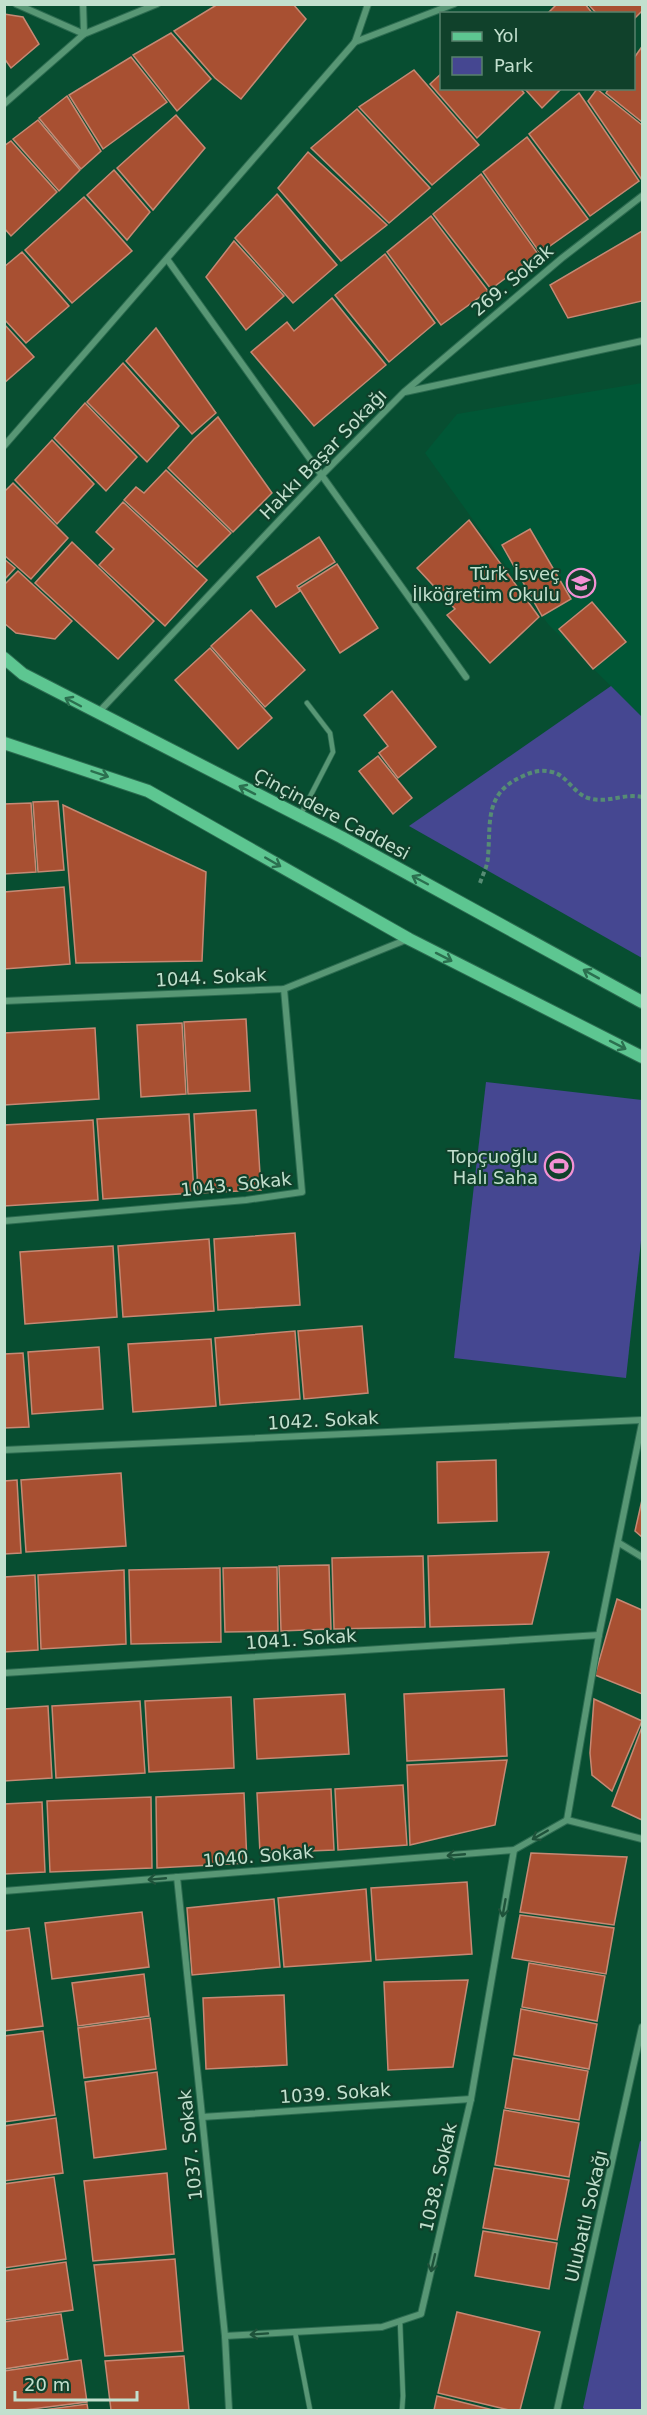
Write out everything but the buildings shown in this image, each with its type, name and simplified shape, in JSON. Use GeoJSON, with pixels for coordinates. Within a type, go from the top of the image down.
{"type":"FeatureCollection","features":[{"type":"Feature","properties":{"kind":"main road","name":"Çinçindere Caddesi"},"geometry":{"type":"LineString","coordinates":[[4,658],[23,674],[97,714],[300,816],[642,1002]]}},
{"type":"Feature","properties":{"kind":"main road"},"geometry":{"type":"LineString","coordinates":[[4,743],[148,791],[409,939],[642,1057]]}},
{"type":"Feature","properties":{"kind":"street"},"geometry":{"type":"LineString","coordinates":[[16,4],[84,34]]}},
{"type":"Feature","properties":{"kind":"street"},"geometry":{"type":"LineString","coordinates":[[83,4],[84,34]]}},
{"type":"Feature","properties":{"kind":"street"},"geometry":{"type":"LineString","coordinates":[[4,104],[84,34],[157,4]]}},
{"type":"Feature","properties":{"kind":"street"},"geometry":{"type":"LineString","coordinates":[[4,446],[355,42],[368,4]]}},
{"type":"Feature","properties":{"kind":"street"},"geometry":{"type":"LineString","coordinates":[[355,42],[454,4]]}},
{"type":"Feature","properties":{"kind":"street","name":"269. Sokak"},"geometry":{"type":"LineString","coordinates":[[404,392],[562,258],[642,196]]}},
{"type":"Feature","properties":{"kind":"street"},"geometry":{"type":"LineString","coordinates":[[167,259],[466,677]]}},
{"type":"Feature","properties":{"kind":"street","name":"Hakkı Başar Sokağı"},"geometry":{"type":"LineString","coordinates":[[97,714],[321,476],[404,392],[642,341]]}},
{"type":"Feature","properties":{"kind":"street","name":"1044. Sokak"},"geometry":{"type":"LineString","coordinates":[[4,1001],[284,989],[409,939]]}},
{"type":"Feature","properties":{"kind":"street","name":"1043. Sokak"},"geometry":{"type":"LineString","coordinates":[[4,1221],[246,1200],[302,1192],[284,989]]}},
{"type":"Feature","properties":{"kind":"street"},"geometry":{"type":"LineString","coordinates":[[567,1820],[599,1635],[642,1422]]}},
{"type":"Feature","properties":{"kind":"street","name":"1042. Sokak"},"geometry":{"type":"LineString","coordinates":[[4,1450],[642,1422]]}},
{"type":"Feature","properties":{"kind":"street"},"geometry":{"type":"LineString","coordinates":[[619,1543],[642,1557]]}},
{"type":"Feature","properties":{"kind":"street","name":"1041. Sokak"},"geometry":{"type":"LineString","coordinates":[[4,1673],[599,1635]]}},
{"type":"Feature","properties":{"kind":"street"},"geometry":{"type":"LineString","coordinates":[[514,1850],[567,1820],[642,1839]]}},
{"type":"Feature","properties":{"kind":"street","name":"1040. Sokak"},"geometry":{"type":"LineString","coordinates":[[4,1891],[514,1850]]}},
{"type":"Feature","properties":{"kind":"street","name":"1038. Sokak"},"geometry":{"type":"LineString","coordinates":[[225,2336],[382,2327],[421,2314],[471,2099],[514,1850]]}},
{"type":"Feature","properties":{"kind":"street","name":"1037. Sokak"},"geometry":{"type":"LineString","coordinates":[[177,1877],[225,2336],[229,2410]]}},
{"type":"Feature","properties":{"kind":"street","name":"Ulubatlı Sokağı"},"geometry":{"type":"LineString","coordinates":[[557,2410],[634,2072],[642,2027]]}},
{"type":"Feature","properties":{"kind":"street"},"geometry":{"type":"LineString","coordinates":[[634,2072],[642,2077]]}},
{"type":"Feature","properties":{"kind":"street","name":"1039. Sokak"},"geometry":{"type":"LineString","coordinates":[[202,2116],[471,2099]]}},
{"type":"Feature","properties":{"kind":"lane"},"geometry":{"type":"LineString","coordinates":[[300,816],[333,752],[330,733],[307,703]]}},
{"type":"Feature","properties":{"kind":"lane"},"geometry":{"type":"LineString","coordinates":[[400,2321],[402,2410]]}},
{"type":"Feature","properties":{"kind":"lane"},"geometry":{"type":"LineString","coordinates":[[295,2332],[310,2410]]}},
{"type":"Feature","properties":{"kind":"path"},"geometry":{"type":"LineString","coordinates":[[472,908],[488,859],[489,817],[493,803],[502,790],[518,778],[534,771],[550,771],[561,775],[578,793],[588,798],[600,801],[630,795],[642,797]]}},
{"type":"Feature","properties":{"kind":"shaded area","name":"Türk İsveç İlköğretim Okulu"},"geometry":{"type":"Polygon","coordinates":[[[642,383],[642,717],[548,624],[425,453],[457,414],[642,383]]]}},
{"type":"Feature","properties":{"kind":"green space"},"geometry":{"type":"Polygon","coordinates":[[[611,686],[642,717],[642,958],[409,826],[611,686]]]}},
{"type":"Feature","properties":{"kind":"green space","name":"Topçuoğlu Halı Saha"},"geometry":{"type":"Polygon","coordinates":[[[486,1082],[642,1100],[642,1232],[626,1378],[454,1358],[486,1082]]]}},
{"type":"Feature","properties":{"kind":"green space"},"geometry":{"type":"Polygon","coordinates":[[[640,2141],[642,2142],[642,2410],[586,2410],[583,2408],[640,2141]]]}},
{"type":"Feature","properties":{"kind":"place","name":"Türk İsveç İlköğretim Okulu"},"geometry":{"type":"Point","coordinates":[581,583]}},
{"type":"Feature","properties":{"kind":"place","name":"Topçuoğlu Halı Saha"},"geometry":{"type":"Point","coordinates":[559,1166]}}]}
